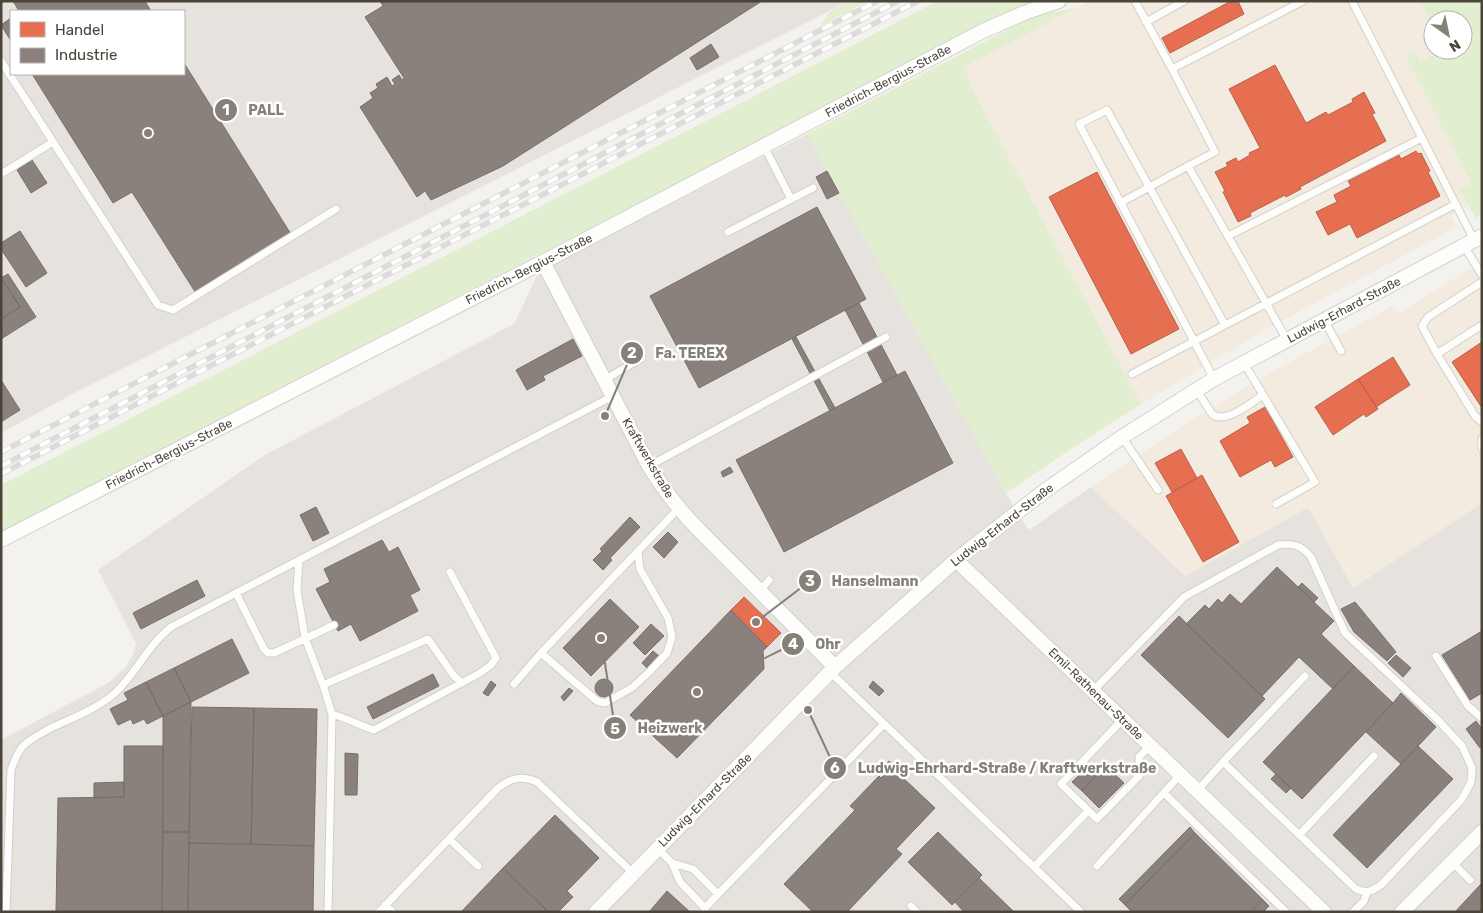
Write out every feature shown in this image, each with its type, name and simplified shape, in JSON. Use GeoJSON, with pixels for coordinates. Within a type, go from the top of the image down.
{"type":"FeatureCollection","features":[{"type":"Feature","properties":{"kind":"street","name":"Friedrich-Bergius-Straße"},"geometry":{"type":"LineString","coordinates":[[1,540],[543,262],[983,31],[1024,13],[1059,1]]}},
{"type":"Feature","properties":{"kind":"street","name":"Ludwig-Erhard-Straße"},"geometry":{"type":"LineString","coordinates":[[596,912],[633,872],[833,670],[956,560],[1043,492],[1122,437],[1196,389],[1473,241]]}},
{"type":"Feature","properties":{"kind":"street","name":"Kraftwerkstraße"},"geometry":{"type":"LineString","coordinates":[[543,262],[650,466],[678,509],[833,670]]}},
{"type":"Feature","properties":{"kind":"street","name":"Emil-Rathenau-Straße"},"geometry":{"type":"LineString","coordinates":[[956,560],[1324,912]]}},
{"type":"Feature","properties":{"kind":"street"},"geometry":{"type":"LineString","coordinates":[[1402,912],[1482,832]]}},
{"type":"Feature","properties":{"kind":"lane"},"geometry":{"type":"LineString","coordinates":[[1120,203],[1215,152],[1135,1]]}},
{"type":"Feature","properties":{"kind":"lane"},"geometry":{"type":"LineString","coordinates":[[1146,22],[1184,1]]}},
{"type":"Feature","properties":{"kind":"lane"},"geometry":{"type":"LineString","coordinates":[[1172,69],[1303,1]]}},
{"type":"Feature","properties":{"kind":"lane"},"geometry":{"type":"LineString","coordinates":[[1352,1],[1456,204],[1473,241],[1482,275]]}},
{"type":"Feature","properties":{"kind":"lane"},"geometry":{"type":"LineString","coordinates":[[1,61],[158,305],[173,310],[336,209]]}},
{"type":"Feature","properties":{"kind":"lane"},"geometry":{"type":"LineString","coordinates":[[1214,379],[1079,124],[1107,110],[1226,325]]}},
{"type":"Feature","properties":{"kind":"lane"},"geometry":{"type":"LineString","coordinates":[[1228,236],[1422,138]]}},
{"type":"Feature","properties":{"kind":"lane"},"geometry":{"type":"LineString","coordinates":[[1,174],[53,142]]}},
{"type":"Feature","properties":{"kind":"lane"},"geometry":{"type":"LineString","coordinates":[[764,146],[790,199]]}},
{"type":"Feature","properties":{"kind":"lane"},"geometry":{"type":"LineString","coordinates":[[1188,166],[1287,340]]}},
{"type":"Feature","properties":{"kind":"lane"},"geometry":{"type":"LineString","coordinates":[[728,232],[813,188]]}},
{"type":"Feature","properties":{"kind":"lane"},"geometry":{"type":"LineString","coordinates":[[1132,374],[1456,204]]}},
{"type":"Feature","properties":{"kind":"lane"},"geometry":{"type":"LineString","coordinates":[[1482,282],[1424,321],[1422,326],[1437,354],[1476,416],[1482,422]]}},
{"type":"Feature","properties":{"kind":"lane"},"geometry":{"type":"LineString","coordinates":[[1324,320],[1341,351]]}},
{"type":"Feature","properties":{"kind":"lane"},"geometry":{"type":"LineString","coordinates":[[1437,354],[1482,325]]}},
{"type":"Feature","properties":{"kind":"lane"},"geometry":{"type":"LineString","coordinates":[[650,466],[886,337]]}},
{"type":"Feature","properties":{"kind":"lane"},"geometry":{"type":"LineString","coordinates":[[604,380],[642,358]]}},
{"type":"Feature","properties":{"kind":"lane"},"geometry":{"type":"LineString","coordinates":[[1244,363],[1315,482],[1276,504]]}},
{"type":"Feature","properties":{"kind":"lane"},"geometry":{"type":"LineString","coordinates":[[1196,389],[1212,414],[1222,418],[1263,395]]}},
{"type":"Feature","properties":{"kind":"lane"},"geometry":{"type":"LineString","coordinates":[[6,912],[11,770],[16,756],[23,746],[37,736],[116,692],[150,646],[171,627],[613,396]]}},
{"type":"Feature","properties":{"kind":"lane"},"geometry":{"type":"LineString","coordinates":[[1122,437],[1158,490]]}},
{"type":"Feature","properties":{"kind":"lane"},"geometry":{"type":"LineString","coordinates":[[1482,439],[1482,448]]}},
{"type":"Feature","properties":{"kind":"lane"},"geometry":{"type":"LineString","coordinates":[[514,684],[678,509]]}},
{"type":"Feature","properties":{"kind":"lane"},"geometry":{"type":"LineString","coordinates":[[1093,691],[1184,597],[1278,545],[1291,544],[1304,549],[1311,557],[1345,633],[1436,718],[1462,746],[1472,768],[1472,782],[1462,799],[1381,885],[1373,891],[1367,892],[1356,889],[1223,762]]}},
{"type":"Feature","properties":{"kind":"lane"},"geometry":{"type":"LineString","coordinates":[[541,653],[597,701],[605,703],[633,687],[667,654],[672,637],[668,618],[640,569],[638,552]]}},
{"type":"Feature","properties":{"kind":"lane"},"geometry":{"type":"LineString","coordinates":[[299,560],[297,590],[305,638],[332,714],[328,912]]}},
{"type":"Feature","properties":{"kind":"lane"},"geometry":{"type":"LineString","coordinates":[[332,714],[374,730],[480,674],[491,665],[496,658],[450,572]]}},
{"type":"Feature","properties":{"kind":"lane"},"geometry":{"type":"LineString","coordinates":[[759,592],[768,580]]}},
{"type":"Feature","properties":{"kind":"lane"},"geometry":{"type":"LineString","coordinates":[[236,593],[264,649],[268,653],[274,653],[334,625]]}},
{"type":"Feature","properties":{"kind":"lane"},"geometry":{"type":"LineString","coordinates":[[323,685],[428,639],[454,676],[462,683]]}},
{"type":"Feature","properties":{"kind":"lane"},"geometry":{"type":"LineString","coordinates":[[1436,656],[1468,706],[1482,718]]}},
{"type":"Feature","properties":{"kind":"lane"},"geometry":{"type":"LineString","coordinates":[[833,670],[884,724],[1081,912]]}},
{"type":"Feature","properties":{"kind":"lane"},"geometry":{"type":"LineString","coordinates":[[1197,791],[1305,676]]}},
{"type":"Feature","properties":{"kind":"lane"},"geometry":{"type":"LineString","coordinates":[[1122,719],[1060,784],[1097,819],[1140,775],[1140,757],[1150,746]]}},
{"type":"Feature","properties":{"kind":"lane"},"geometry":{"type":"LineString","coordinates":[[657,848],[672,863],[680,882],[705,910],[718,894],[884,724]]}},
{"type":"Feature","properties":{"kind":"lane"},"geometry":{"type":"LineString","coordinates":[[1299,835],[1374,756]]}},
{"type":"Feature","properties":{"kind":"lane"},"geometry":{"type":"LineString","coordinates":[[1097,866],[1180,774]]}},
{"type":"Feature","properties":{"kind":"lane"},"geometry":{"type":"LineString","coordinates":[[379,912],[502,785],[516,777],[527,778],[537,782],[633,872]]}},
{"type":"Feature","properties":{"kind":"lane"},"geometry":{"type":"LineString","coordinates":[[1164,793],[1286,912]]}},
{"type":"Feature","properties":{"kind":"lane"},"geometry":{"type":"LineString","coordinates":[[1034,867],[1088,811]]}},
{"type":"Feature","properties":{"kind":"lane"},"geometry":{"type":"LineString","coordinates":[[449,839],[478,866]]}},
{"type":"Feature","properties":{"kind":"lane"},"geometry":{"type":"LineString","coordinates":[[1451,861],[1470,880]]}},
{"type":"Feature","properties":{"kind":"lane"},"geometry":{"type":"LineString","coordinates":[[672,863],[693,869],[718,894]]}},
{"type":"Feature","properties":{"kind":"lane"},"geometry":{"type":"LineString","coordinates":[[1354,912],[1364,901],[1367,892]]}},
{"type":"Feature","properties":{"kind":"lane"},"geometry":{"type":"LineString","coordinates":[[385,905],[393,912]]}},
{"type":"Feature","properties":{"kind":"shaded area"},"geometry":{"type":"Polygon","coordinates":[[[1,1],[849,1],[78,391],[1,433],[1,1]]]}},
{"type":"Feature","properties":{"kind":"shaded area"},"geometry":{"type":"Polygon","coordinates":[[[1089,1],[1420,1],[1425,10],[1423,10],[1423,59],[1420,61],[1415,52],[1407,60],[1471,183],[1460,189],[1469,206],[1451,215],[1457,227],[1265,330],[1141,404],[973,90],[964,67],[1089,1]]]}},
{"type":"Feature","properties":{"kind":"shaded area"},"geometry":{"type":"Polygon","coordinates":[[[807,134],[1017,513],[1029,530],[1091,487],[1185,576],[1307,508],[1353,588],[1482,503],[1482,912],[1,912],[1,740],[108,683],[125,668],[133,655],[136,643],[98,570],[265,455],[514,324],[539,272],[807,134]]]}},
{"type":"Feature","properties":{"kind":"shaded area"},"geometry":{"type":"Polygon","coordinates":[[[768,175],[779,196],[816,177],[827,199],[730,251],[707,208],[768,175]]]}},
{"type":"Feature","properties":{"kind":"shaded area"},"geometry":{"type":"Polygon","coordinates":[[[687,220],[704,253],[628,294],[662,357],[632,373],[580,278],[687,220]]]}},
{"type":"Feature","properties":{"kind":"shaded area"},"geometry":{"type":"Polygon","coordinates":[[[1482,263],[1482,503],[1352,588],[1307,508],[1184,576],[1091,487],[1197,416],[1272,372],[1394,305],[1400,316],[1404,310],[1482,263]]]}},
{"type":"Feature","properties":{"kind":"shaded area"},"geometry":{"type":"Polygon","coordinates":[[[462,369],[503,446],[335,533],[311,487],[298,494],[282,462],[462,369]]]}},
{"type":"Feature","properties":{"kind":"shaded area"},"geometry":{"type":"Polygon","coordinates":[[[569,429],[582,454],[438,528],[430,512],[381,537],[376,527],[569,429]]]}},
{"type":"Feature","properties":{"kind":"shaded area"},"geometry":{"type":"Polygon","coordinates":[[[960,466],[982,508],[974,513],[975,515],[954,525],[956,530],[948,535],[950,539],[930,549],[932,554],[894,574],[899,583],[848,609],[850,614],[823,628],[784,557],[960,466]]]}},
{"type":"Feature","properties":{"kind":"shaded area"},"geometry":{"type":"Polygon","coordinates":[[[737,487],[753,516],[730,529],[714,499],[737,487]]]}},
{"type":"Feature","properties":{"kind":"shaded area"},"geometry":{"type":"Polygon","coordinates":[[[1091,500],[1178,583],[1143,620],[1132,627],[1122,638],[1120,637],[1096,662],[1009,578],[1017,570],[1021,573],[1047,546],[1059,540],[1078,521],[1074,518],[1091,500]]]}},
{"type":"Feature","properties":{"kind":"shaded area"},"geometry":{"type":"Polygon","coordinates":[[[1305,676],[1318,689],[1255,756],[1242,743],[1305,676]]]}},
{"type":"Feature","properties":{"kind":"shaded area"},"geometry":{"type":"Polygon","coordinates":[[[1152,693],[1211,751],[1201,761],[1142,704],[1152,693]]]}},
{"type":"Feature","properties":{"kind":"shaded area"},"geometry":{"type":"Polygon","coordinates":[[[1363,746],[1387,768],[1331,827],[1307,804],[1363,746]]]}},
{"type":"Feature","properties":{"kind":"shaded area"},"geometry":{"type":"Polygon","coordinates":[[[1240,779],[1267,804],[1257,814],[1231,789],[1240,779]]]}},
{"type":"Feature","properties":{"kind":"green space"},"geometry":{"type":"Polygon","coordinates":[[[849,1],[868,1],[819,27],[830,12],[849,1]]]}},
{"type":"Feature","properties":{"kind":"green space"},"geometry":{"type":"Polygon","coordinates":[[[938,1],[1046,1],[839,100],[1,532],[1,485],[938,1]]]}},
{"type":"Feature","properties":{"kind":"green space"},"geometry":{"type":"Polygon","coordinates":[[[1420,1],[1482,1],[1482,214],[1475,218],[1460,189],[1471,183],[1407,60],[1409,55],[1415,52],[1420,61],[1473,60],[1473,10],[1425,10],[1420,1]]]}},
{"type":"Feature","properties":{"kind":"green space"},"geometry":{"type":"Polygon","coordinates":[[[1076,8],[964,67],[973,90],[1141,404],[1006,493],[807,134],[1034,16],[1076,8]]]}},
{"type":"Feature","properties":{"kind":"building: Handel"},"geometry":{"type":"Polygon","coordinates":[[[1231,1],[1238,1],[1244,14],[1170,53],[1162,38],[1231,1]]]}},
{"type":"Feature","properties":{"kind":"building: Handel"},"geometry":{"type":"Polygon","coordinates":[[[1275,65],[1306,123],[1326,112],[1328,115],[1353,102],[1352,99],[1364,92],[1375,113],[1372,114],[1386,141],[1300,187],[1301,189],[1286,197],[1285,195],[1250,213],[1251,216],[1238,222],[1215,172],[1228,166],[1226,163],[1236,158],[1238,162],[1250,155],[1249,153],[1260,148],[1229,89],[1275,65]]]}},
{"type":"Feature","properties":{"kind":"building: Handel"},"geometry":{"type":"Polygon","coordinates":[[[1416,151],[1418,154],[1421,153],[1440,196],[1357,238],[1350,224],[1328,235],[1316,212],[1337,202],[1334,195],[1351,186],[1348,181],[1399,155],[1401,159],[1416,151]]]}},
{"type":"Feature","properties":{"kind":"building: Handel"},"geometry":{"type":"Polygon","coordinates":[[[1097,172],[1179,329],[1131,354],[1049,197],[1097,172]]]}},
{"type":"Feature","properties":{"kind":"building: Handel"},"geometry":{"type":"Polygon","coordinates":[[[1482,342],[1482,408],[1452,362],[1482,342]]]}},
{"type":"Feature","properties":{"kind":"building: Handel"},"geometry":{"type":"Polygon","coordinates":[[[1393,357],[1410,385],[1376,407],[1358,379],[1393,357]]]}},
{"type":"Feature","properties":{"kind":"building: Handel"},"geometry":{"type":"Polygon","coordinates":[[[1358,379],[1378,409],[1366,417],[1364,414],[1333,435],[1315,407],[1358,379]]]}},
{"type":"Feature","properties":{"kind":"building: Handel"},"geometry":{"type":"Polygon","coordinates":[[[1265,407],[1293,457],[1275,467],[1271,460],[1240,477],[1220,441],[1250,423],[1247,417],[1265,407]]]}},
{"type":"Feature","properties":{"kind":"building: Handel"},"geometry":{"type":"Polygon","coordinates":[[[1181,449],[1197,478],[1172,492],[1155,463],[1181,449]]]}},
{"type":"Feature","properties":{"kind":"building: Handel"},"geometry":{"type":"Polygon","coordinates":[[[1202,475],[1239,542],[1203,562],[1166,496],[1202,475]]]}},
{"type":"Feature","properties":{"kind":"building: Handel"},"geometry":{"type":"Polygon","coordinates":[[[744,597],[781,633],[767,647],[731,610],[744,597]]]}},
{"type":"Feature","properties":{"kind":"building: Industrie"},"geometry":{"type":"Polygon","coordinates":[[[13,1],[145,1],[150,10],[18,10],[13,1]]]}},
{"type":"Feature","properties":{"kind":"building: Industrie"},"geometry":{"type":"Polygon","coordinates":[[[380,1],[762,1],[503,166],[431,200],[425,191],[417,197],[360,107],[373,98],[370,93],[378,88],[376,84],[387,77],[392,86],[395,84],[392,80],[399,75],[402,80],[404,78],[365,17],[383,6],[380,1]]]}},
{"type":"Feature","properties":{"kind":"building: Industrie"},"geometry":{"type":"Polygon","coordinates":[[[10,19],[10,39],[1,25],[10,19]]]}},
{"type":"Feature","properties":{"kind":"building: Industrie"},"geometry":{"type":"Polygon","coordinates":[[[711,44],[719,57],[697,70],[690,58],[711,44]]]}},
{"type":"Feature","properties":{"kind":"building: Industrie"},"geometry":{"type":"Polygon","coordinates":[[[185,65],[294,239],[199,298],[132,192],[113,203],[33,75],[185,75],[185,65]]]}},
{"type":"Feature","properties":{"kind":"building: Industrie"},"geometry":{"type":"Polygon","coordinates":[[[32,160],[47,183],[31,193],[17,170],[32,160]]]}},
{"type":"Feature","properties":{"kind":"building: Industrie"},"geometry":{"type":"Polygon","coordinates":[[[827,171],[839,193],[827,199],[816,177],[827,171]]]}},
{"type":"Feature","properties":{"kind":"building: Industrie"},"geometry":{"type":"Polygon","coordinates":[[[817,207],[866,299],[699,388],[650,296],[817,207]]]}},
{"type":"Feature","properties":{"kind":"building: Industrie"},"geometry":{"type":"Polygon","coordinates":[[[20,231],[47,273],[26,287],[1,249],[1,243],[20,231]]]}},
{"type":"Feature","properties":{"kind":"building: Industrie"},"geometry":{"type":"Polygon","coordinates":[[[8,274],[36,317],[1,339],[1,319],[20,307],[1,278],[8,274]]]}},
{"type":"Feature","properties":{"kind":"building: Industrie"},"geometry":{"type":"Polygon","coordinates":[[[1,278],[20,307],[1,319],[1,278]]]}},
{"type":"Feature","properties":{"kind":"building: Industrie"},"geometry":{"type":"Polygon","coordinates":[[[859,303],[897,375],[883,382],[845,310],[859,303]]]}},
{"type":"Feature","properties":{"kind":"building: Industrie"},"geometry":{"type":"Polygon","coordinates":[[[796,337],[835,408],[830,411],[792,339],[796,337]]]}},
{"type":"Feature","properties":{"kind":"building: Industrie"},"geometry":{"type":"Polygon","coordinates":[[[573,339],[582,356],[543,376],[545,380],[527,390],[516,370],[573,339]]]}},
{"type":"Feature","properties":{"kind":"building: Industrie"},"geometry":{"type":"Polygon","coordinates":[[[905,371],[953,463],[784,552],[736,460],[905,371]]]}},
{"type":"Feature","properties":{"kind":"building: Industrie"},"geometry":{"type":"Polygon","coordinates":[[[1,380],[20,410],[1,422],[1,380]]]}},
{"type":"Feature","properties":{"kind":"building: Industrie"},"geometry":{"type":"Polygon","coordinates":[[[730,467],[733,472],[723,477],[721,472],[730,467]]]}},
{"type":"Feature","properties":{"kind":"building: Industrie"},"geometry":{"type":"Polygon","coordinates":[[[316,507],[329,533],[313,541],[300,515],[316,507]]]}},
{"type":"Feature","properties":{"kind":"building: Industrie"},"geometry":{"type":"Polygon","coordinates":[[[630,517],[640,527],[610,558],[612,560],[603,570],[593,560],[602,551],[600,549],[630,517]]]}},
{"type":"Feature","properties":{"kind":"building: Industrie"},"geometry":{"type":"Polygon","coordinates":[[[668,532],[678,542],[664,558],[653,547],[668,532]]]}},
{"type":"Feature","properties":{"kind":"building: Industrie"},"geometry":{"type":"Polygon","coordinates":[[[382,540],[389,552],[398,547],[420,590],[410,595],[418,611],[360,641],[351,624],[338,631],[316,589],[330,582],[324,569],[382,540]]]}},
{"type":"Feature","properties":{"kind":"building: Industrie"},"geometry":{"type":"Polygon","coordinates":[[[1277,567],[1334,621],[1321,634],[1354,666],[1333,689],[1299,657],[1262,696],[1186,624],[1205,605],[1209,609],[1218,599],[1222,603],[1230,594],[1241,604],[1277,567]]]}},
{"type":"Feature","properties":{"kind":"building: Industrie"},"geometry":{"type":"Polygon","coordinates":[[[197,580],[205,596],[141,629],[133,613],[197,580]]]}},
{"type":"Feature","properties":{"kind":"building: Industrie"},"geometry":{"type":"Polygon","coordinates":[[[1302,583],[1318,598],[1314,602],[1298,587],[1302,583]]]}},
{"type":"Feature","properties":{"kind":"building: Industrie"},"geometry":{"type":"Polygon","coordinates":[[[610,599],[639,627],[591,676],[563,648],[610,599]]]}},
{"type":"Feature","properties":{"kind":"building: Industrie"},"geometry":{"type":"Polygon","coordinates":[[[1355,602],[1396,652],[1387,661],[1354,632],[1341,609],[1355,602]]]}},
{"type":"Feature","properties":{"kind":"building: Industrie"},"geometry":{"type":"Polygon","coordinates":[[[731,610],[767,647],[763,651],[764,669],[677,758],[630,715],[731,610]]]}},
{"type":"Feature","properties":{"kind":"building: Industrie"},"geometry":{"type":"Polygon","coordinates":[[[1179,616],[1265,699],[1228,738],[1141,655],[1179,616]]]}},
{"type":"Feature","properties":{"kind":"building: Industrie"},"geometry":{"type":"Polygon","coordinates":[[[651,624],[664,636],[645,655],[633,643],[651,624]]]}},
{"type":"Feature","properties":{"kind":"building: Industrie"},"geometry":{"type":"Polygon","coordinates":[[[1482,631],[1482,693],[1470,700],[1442,655],[1482,631]]]}},
{"type":"Feature","properties":{"kind":"building: Industrie"},"geometry":{"type":"Polygon","coordinates":[[[232,639],[249,673],[191,702],[174,668],[232,639]]]}},
{"type":"Feature","properties":{"kind":"building: Industrie"},"geometry":{"type":"Polygon","coordinates":[[[653,651],[659,656],[647,668],[642,663],[653,651]]]}},
{"type":"Feature","properties":{"kind":"building: Industrie"},"geometry":{"type":"Polygon","coordinates":[[[1396,655],[1411,668],[1403,677],[1388,663],[1396,655]]]}},
{"type":"Feature","properties":{"kind":"building: Industrie"},"geometry":{"type":"Polygon","coordinates":[[[1354,666],[1393,703],[1302,799],[1263,762],[1354,666]]]}},
{"type":"Feature","properties":{"kind":"building: Industrie"},"geometry":{"type":"Polygon","coordinates":[[[174,668],[191,702],[163,716],[146,682],[174,668]]]}},
{"type":"Feature","properties":{"kind":"building: Industrie"},"geometry":{"type":"Polygon","coordinates":[[[433,674],[439,686],[373,719],[367,707],[433,674]]]}},
{"type":"Feature","properties":{"kind":"building: Industrie"},"geometry":{"type":"Polygon","coordinates":[[[604,679],[611,681],[613,688],[611,695],[604,697],[597,695],[595,688],[597,681],[604,679]]]}},
{"type":"Feature","properties":{"kind":"building: Industrie"},"geometry":{"type":"Polygon","coordinates":[[[491,681],[496,685],[488,696],[483,693],[491,681]]]}},
{"type":"Feature","properties":{"kind":"building: Industrie"},"geometry":{"type":"Polygon","coordinates":[[[873,681],[884,691],[879,696],[869,687],[873,681]]]}},
{"type":"Feature","properties":{"kind":"building: Industrie"},"geometry":{"type":"Polygon","coordinates":[[[146,682],[163,716],[147,724],[144,719],[133,724],[131,719],[118,725],[110,709],[128,700],[124,693],[146,682]]]}},
{"type":"Feature","properties":{"kind":"building: Industrie"},"geometry":{"type":"Polygon","coordinates":[[[569,688],[573,691],[564,701],[561,697],[569,688]]]}},
{"type":"Feature","properties":{"kind":"building: Industrie"},"geometry":{"type":"Polygon","coordinates":[[[1401,693],[1436,727],[1401,764],[1366,732],[1401,693]]]}},
{"type":"Feature","properties":{"kind":"building: Industrie"},"geometry":{"type":"Polygon","coordinates":[[[191,702],[189,832],[163,832],[163,716],[191,702]]]}},
{"type":"Feature","properties":{"kind":"building: Industrie"},"geometry":{"type":"Polygon","coordinates":[[[192,707],[254,708],[251,844],[189,843],[192,707]]]}},
{"type":"Feature","properties":{"kind":"building: Industrie"},"geometry":{"type":"Polygon","coordinates":[[[254,708],[317,709],[314,846],[251,844],[254,708]]]}},
{"type":"Feature","properties":{"kind":"building: Industrie"},"geometry":{"type":"Polygon","coordinates":[[[1476,721],[1482,729],[1482,747],[1480,748],[1466,729],[1476,721]]]}},
{"type":"Feature","properties":{"kind":"building: Industrie"},"geometry":{"type":"Polygon","coordinates":[[[124,746],[163,746],[162,912],[56,912],[58,798],[124,797],[124,746]]]}},
{"type":"Feature","properties":{"kind":"building: Industrie"},"geometry":{"type":"Polygon","coordinates":[[[1418,746],[1453,779],[1367,868],[1333,835],[1418,746]]]}},
{"type":"Feature","properties":{"kind":"building: Industrie"},"geometry":{"type":"Polygon","coordinates":[[[345,753],[358,754],[357,795],[345,795],[345,753]]]}},
{"type":"Feature","properties":{"kind":"building: Industrie"},"geometry":{"type":"Polygon","coordinates":[[[889,761],[903,774],[901,776],[935,808],[896,849],[902,854],[847,912],[813,912],[784,884],[855,810],[850,806],[879,776],[881,778],[884,775],[880,771],[889,761]]]}},
{"type":"Feature","properties":{"kind":"building: Industrie"},"geometry":{"type":"Polygon","coordinates":[[[1089,765],[1098,774],[1082,791],[1072,782],[1089,765]]]}},
{"type":"Feature","properties":{"kind":"building: Industrie"},"geometry":{"type":"Polygon","coordinates":[[[1106,766],[1124,783],[1099,808],[1082,791],[1106,766]]]}},
{"type":"Feature","properties":{"kind":"building: Industrie"},"geometry":{"type":"Polygon","coordinates":[[[1276,774],[1291,788],[1286,793],[1271,779],[1276,774]]]}},
{"type":"Feature","properties":{"kind":"building: Industrie"},"geometry":{"type":"Polygon","coordinates":[[[124,782],[124,797],[94,798],[94,783],[124,782]]]}},
{"type":"Feature","properties":{"kind":"building: Industrie"},"geometry":{"type":"Polygon","coordinates":[[[555,815],[599,858],[567,891],[573,897],[558,912],[548,912],[503,868],[555,815]]]}},
{"type":"Feature","properties":{"kind":"building: Industrie"},"geometry":{"type":"Polygon","coordinates":[[[1190,827],[1195,833],[1125,905],[1119,899],[1190,827]]]}},
{"type":"Feature","properties":{"kind":"building: Industrie"},"geometry":{"type":"Polygon","coordinates":[[[163,832],[189,832],[188,912],[162,912],[163,832]]]}},
{"type":"Feature","properties":{"kind":"building: Industrie"},"geometry":{"type":"Polygon","coordinates":[[[938,832],[982,875],[952,905],[908,862],[938,832]]]}},
{"type":"Feature","properties":{"kind":"building: Industrie"},"geometry":{"type":"Polygon","coordinates":[[[1195,833],[1263,900],[1251,912],[1132,912],[1125,905],[1195,833]]]}},
{"type":"Feature","properties":{"kind":"building: Industrie"},"geometry":{"type":"Polygon","coordinates":[[[189,843],[314,846],[313,912],[188,912],[189,843]]]}},
{"type":"Feature","properties":{"kind":"building: Industrie"},"geometry":{"type":"Polygon","coordinates":[[[503,868],[548,911],[461,912],[503,868]]]}},
{"type":"Feature","properties":{"kind":"building: Industrie"},"geometry":{"type":"Polygon","coordinates":[[[979,878],[1014,912],[964,912],[955,902],[979,878]]]}},
{"type":"Feature","properties":{"kind":"building: Industrie"},"geometry":{"type":"Polygon","coordinates":[[[1481,884],[1482,912],[1455,912],[1481,884]]]}},
{"type":"Feature","properties":{"kind":"building: Industrie"},"geometry":{"type":"Polygon","coordinates":[[[667,891],[690,912],[649,912],[667,891]]]}},
{"type":"Feature","properties":{"kind":"building: Industrie"},"geometry":{"type":"Polygon","coordinates":[[[1263,900],[1269,906],[1263,912],[1251,912],[1263,900]]]}},
{"type":"Feature","properties":{"kind":"railway"},"geometry":{"type":"LineString","coordinates":[[1,452],[877,1]]}},
{"type":"Feature","properties":{"kind":"railway"},"geometry":{"type":"LineString","coordinates":[[1,466],[898,1]]}},
{"type":"Feature","properties":{"kind":"railway"},"geometry":{"type":"LineString","coordinates":[[1,474],[918,1]]}},
{"type":"Feature","properties":{"kind":"place","name":"PALL"},"geometry":{"type":"Point","coordinates":[148,133]}},
{"type":"Feature","properties":{"kind":"place","name":"Fa. TEREX"},"geometry":{"type":"Point","coordinates":[605,416]}},
{"type":"Feature","properties":{"kind":"place","name":"Hanselmann"},"geometry":{"type":"Point","coordinates":[756,622]}},
{"type":"Feature","properties":{"kind":"place","name":"Heizwerk"},"geometry":{"type":"Point","coordinates":[601,638]}},
{"type":"Feature","properties":{"kind":"place","name":"Ohr"},"geometry":{"type":"Point","coordinates":[697,692]}},
{"type":"Feature","properties":{"kind":"place","name":"Ludwig-Ehrhard-Straße / Kraftwerkstraße"},"geometry":{"type":"Point","coordinates":[808,710]}}]}
